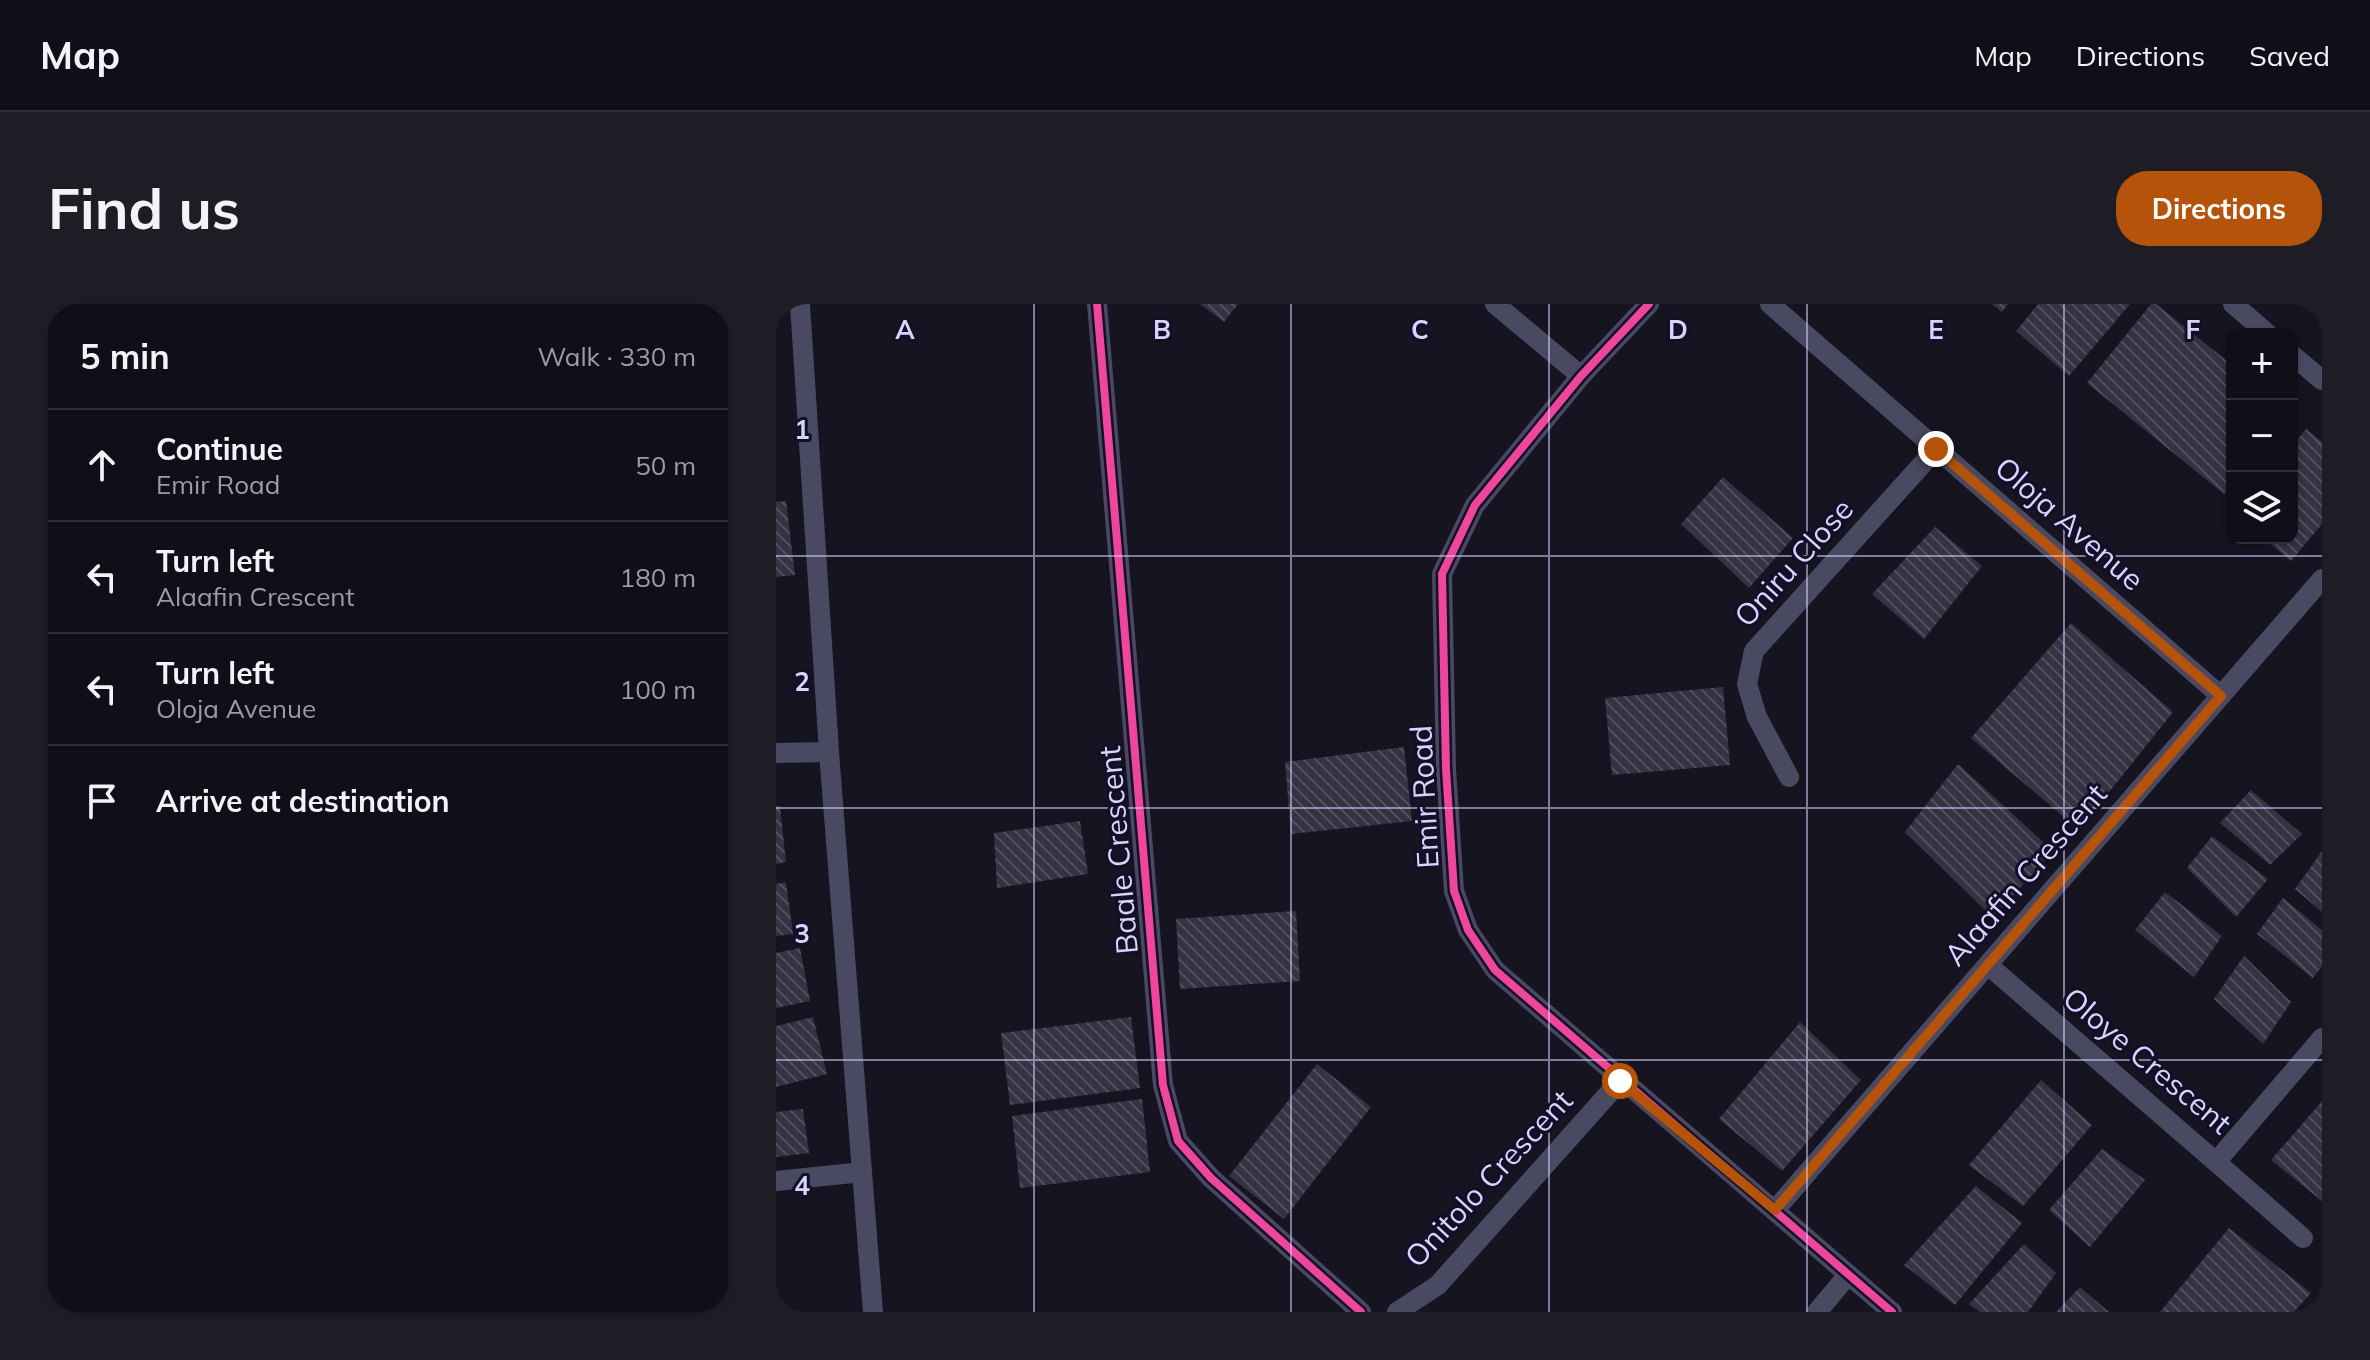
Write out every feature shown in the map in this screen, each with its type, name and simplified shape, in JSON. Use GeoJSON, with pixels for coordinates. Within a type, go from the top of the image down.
{"type":"FeatureCollection","features":[{"type":"Feature","properties":{"kind":"street"},"geometry":{"type":"LineString","coordinates":[[800,304],[829,752],[873,1312]]}},
{"type":"Feature","properties":{"kind":"street","name":"Baale Crescent"},"geometry":{"type":"LineString","coordinates":[[1097,304],[1163,1085],[1178,1141],[1211,1178],[1361,1312]]}},
{"type":"Feature","properties":{"kind":"street"},"geometry":{"type":"LineString","coordinates":[[1495,304],[1581,376]]}},
{"type":"Feature","properties":{"kind":"street","name":"Emir Road"},"geometry":{"type":"LineString","coordinates":[[1649,304],[1581,376],[1475,505],[1442,574],[1446,769],[1454,891],[1468,930],[1495,970],[1620,1081],[1892,1312]]}},
{"type":"Feature","properties":{"kind":"street","name":"Oloja Avenue"},"geometry":{"type":"LineString","coordinates":[[1770,304],[2221,696]]}},
{"type":"Feature","properties":{"kind":"street"},"geometry":{"type":"LineString","coordinates":[[2233,304],[2261,328]]}},
{"type":"Feature","properties":{"kind":"street"},"geometry":{"type":"LineString","coordinates":[[2298,360],[2322,380]]}},
{"type":"Feature","properties":{"kind":"street","name":"Oniru Close"},"geometry":{"type":"LineString","coordinates":[[1789,777],[1757,717],[1747,684],[1754,651],[1936,449]]}},
{"type":"Feature","properties":{"kind":"street","name":"Alaafin Crescent"},"geometry":{"type":"LineString","coordinates":[[1775,1210],[2322,579]]}},
{"type":"Feature","properties":{"kind":"street"},"geometry":{"type":"LineString","coordinates":[[776,753],[829,752]]}},
{"type":"Feature","properties":{"kind":"street","name":"Oloye Crescent"},"geometry":{"type":"LineString","coordinates":[[1988,965],[2216,1162],[2322,1038]]}},
{"type":"Feature","properties":{"kind":"street","name":"Onitolo Crescent"},"geometry":{"type":"LineString","coordinates":[[1397,1312],[1438,1285],[1620,1081]]}},
{"type":"Feature","properties":{"kind":"street"},"geometry":{"type":"LineString","coordinates":[[2216,1162],[2303,1238]]}},
{"type":"Feature","properties":{"kind":"street"},"geometry":{"type":"LineString","coordinates":[[776,1181],[862,1172]]}},
{"type":"Feature","properties":{"kind":"street"},"geometry":{"type":"LineString","coordinates":[[1817,1312],[1848,1275]]}},
{"type":"Feature","properties":{"kind":"building"},"geometry":{"type":"Polygon","coordinates":[[[1200,304],[1238,304],[1224,322],[1200,304]]]}},
{"type":"Feature","properties":{"kind":"building"},"geometry":{"type":"Polygon","coordinates":[[[1992,304],[2008,304],[2002,312],[1992,304]]]}},
{"type":"Feature","properties":{"kind":"building"},"geometry":{"type":"Polygon","coordinates":[[[2038,304],[2130,304],[2069,376],[2016,331],[2038,304]]]}},
{"type":"Feature","properties":{"kind":"building"},"geometry":{"type":"Polygon","coordinates":[[[2151,304],[2156,304],[2226,360],[2226,492],[2224,494],[2087,383],[2151,304]]]}},
{"type":"Feature","properties":{"kind":"building"},"geometry":{"type":"Polygon","coordinates":[[[2306,429],[2322,442],[2322,524],[2291,561],[2270,544],[2298,544],[2298,439],[2306,429]]]}},
{"type":"Feature","properties":{"kind":"building"},"geometry":{"type":"Polygon","coordinates":[[[1723,477],[1793,538],[1749,588],[1681,524],[1723,477]]]}},
{"type":"Feature","properties":{"kind":"building"},"geometry":{"type":"Polygon","coordinates":[[[786,501],[795,575],[776,577],[776,502],[786,501]]]}},
{"type":"Feature","properties":{"kind":"building"},"geometry":{"type":"Polygon","coordinates":[[[1935,527],[1982,566],[1924,639],[1872,594],[1935,527]]]}},
{"type":"Feature","properties":{"kind":"building"},"geometry":{"type":"Polygon","coordinates":[[[2071,623],[2173,712],[2079,830],[1971,738],[2071,623]]]}},
{"type":"Feature","properties":{"kind":"building"},"geometry":{"type":"Polygon","coordinates":[[[1723,687],[1730,765],[1612,775],[1605,698],[1723,687]]]}},
{"type":"Feature","properties":{"kind":"building"},"geometry":{"type":"Polygon","coordinates":[[[1404,747],[1412,821],[1291,834],[1285,762],[1404,747]]]}},
{"type":"Feature","properties":{"kind":"building"},"geometry":{"type":"Polygon","coordinates":[[[1958,764],[2053,851],[1993,918],[1905,832],[1958,764]]]}},
{"type":"Feature","properties":{"kind":"building"},"geometry":{"type":"Polygon","coordinates":[[[2251,790],[2302,834],[2270,865],[2220,823],[2251,790]]]}},
{"type":"Feature","properties":{"kind":"building"},"geometry":{"type":"Polygon","coordinates":[[[776,806],[780,806],[786,862],[776,864],[776,806]]]}},
{"type":"Feature","properties":{"kind":"building"},"geometry":{"type":"Polygon","coordinates":[[[1080,821],[1088,874],[997,888],[994,833],[1080,821]]]}},
{"type":"Feature","properties":{"kind":"building"},"geometry":{"type":"Polygon","coordinates":[[[2212,836],[2268,879],[2236,917],[2187,868],[2212,836]]]}},
{"type":"Feature","properties":{"kind":"building"},"geometry":{"type":"Polygon","coordinates":[[[2322,851],[2322,912],[2295,889],[2322,851]]]}},
{"type":"Feature","properties":{"kind":"building"},"geometry":{"type":"Polygon","coordinates":[[[786,882],[793,934],[776,936],[776,884],[786,882]]]}},
{"type":"Feature","properties":{"kind":"building"},"geometry":{"type":"Polygon","coordinates":[[[2165,892],[2222,936],[2194,977],[2135,930],[2165,892]]]}},
{"type":"Feature","properties":{"kind":"building"},"geometry":{"type":"Polygon","coordinates":[[[2283,898],[2322,930],[2322,966],[2313,978],[2257,934],[2283,898]]]}},
{"type":"Feature","properties":{"kind":"building"},"geometry":{"type":"Polygon","coordinates":[[[1296,911],[1300,981],[1180,989],[1176,919],[1296,911]]]}},
{"type":"Feature","properties":{"kind":"building"},"geometry":{"type":"Polygon","coordinates":[[[800,948],[810,1001],[776,1008],[776,953],[800,948]]]}},
{"type":"Feature","properties":{"kind":"building"},"geometry":{"type":"Polygon","coordinates":[[[2244,956],[2291,1002],[2263,1044],[2214,999],[2244,956]]]}},
{"type":"Feature","properties":{"kind":"building"},"geometry":{"type":"Polygon","coordinates":[[[813,1017],[827,1074],[776,1087],[776,1026],[813,1017]]]}},
{"type":"Feature","properties":{"kind":"building"},"geometry":{"type":"Polygon","coordinates":[[[1131,1017],[1140,1088],[1010,1105],[1001,1033],[1131,1017]]]}},
{"type":"Feature","properties":{"kind":"building"},"geometry":{"type":"Polygon","coordinates":[[[1800,1022],[1861,1080],[1782,1171],[1719,1119],[1800,1022]]]}},
{"type":"Feature","properties":{"kind":"building"},"geometry":{"type":"Polygon","coordinates":[[[1317,1064],[1371,1107],[1284,1219],[1229,1176],[1317,1064]]]}},
{"type":"Feature","properties":{"kind":"building"},"geometry":{"type":"Polygon","coordinates":[[[2041,1080],[2092,1125],[2023,1206],[1969,1165],[2041,1080]]]}},
{"type":"Feature","properties":{"kind":"building"},"geometry":{"type":"Polygon","coordinates":[[[1142,1099],[1150,1172],[1020,1188],[1012,1116],[1142,1099]]]}},
{"type":"Feature","properties":{"kind":"building"},"geometry":{"type":"Polygon","coordinates":[[[2322,1101],[2322,1201],[2271,1160],[2322,1101]]]}},
{"type":"Feature","properties":{"kind":"building"},"geometry":{"type":"Polygon","coordinates":[[[803,1109],[809,1153],[776,1157],[776,1112],[803,1109]]]}},
{"type":"Feature","properties":{"kind":"building"},"geometry":{"type":"Polygon","coordinates":[[[2102,1149],[2145,1180],[2090,1247],[2049,1210],[2102,1149]]]}},
{"type":"Feature","properties":{"kind":"building"},"geometry":{"type":"Polygon","coordinates":[[[1976,1186],[2022,1223],[1955,1305],[1904,1265],[1976,1186]]]}},
{"type":"Feature","properties":{"kind":"building"},"geometry":{"type":"Polygon","coordinates":[[[2229,1228],[2311,1293],[2294,1312],[2160,1312],[2229,1228]]]}},
{"type":"Feature","properties":{"kind":"building"},"geometry":{"type":"Polygon","coordinates":[[[2024,1244],[2056,1273],[2028,1312],[1980,1312],[1969,1304],[2024,1244]]]}},
{"type":"Feature","properties":{"kind":"building"},"geometry":{"type":"Polygon","coordinates":[[[2080,1287],[2109,1312],[2056,1312],[2080,1287]]]}},
{"type":"Feature","properties":{"kind":"cycle path"},"geometry":{"type":"LineString","coordinates":[[1097,304],[1163,1085],[1178,1141],[1211,1178],[1361,1312]]}},
{"type":"Feature","properties":{"kind":"cycle path"},"geometry":{"type":"LineString","coordinates":[[1649,304],[1581,376],[1475,505],[1442,574],[1446,769],[1454,891],[1468,930],[1495,970],[1892,1312]]}},
{"type":"Feature","properties":{"kind":"route"},"geometry":{"type":"LineString","coordinates":[[1620,1081],[1775,1210],[2221,696],[1936,449]]}}]}
